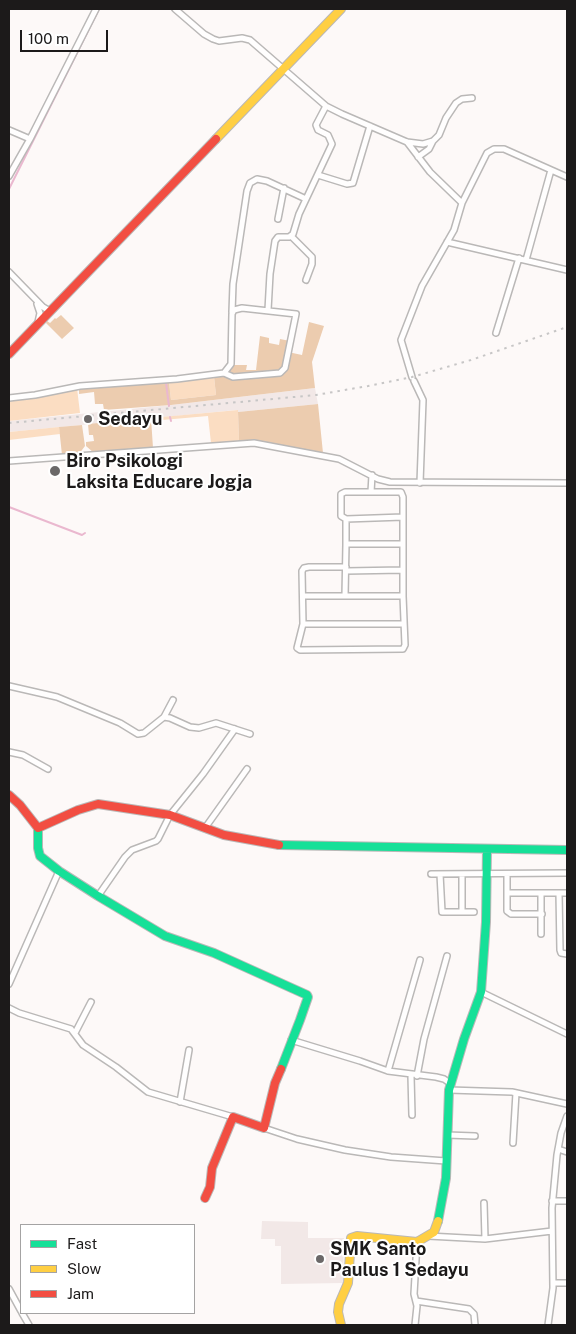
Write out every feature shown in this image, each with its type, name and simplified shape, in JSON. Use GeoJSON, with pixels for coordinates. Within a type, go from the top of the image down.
{"type":"FeatureCollection","features":[{"type":"Feature","properties":{"kind":"street"},"geometry":{"type":"LineString","coordinates":[[9,176],[96,9]]}},
{"type":"Feature","properties":{"kind":"street"},"geometry":{"type":"LineString","coordinates":[[176,9],[204,34],[213,39],[219,41],[242,38],[250,40],[326,106],[407,142],[423,144],[433,142]]}},
{"type":"Feature","properties":{"kind":"street"},"geometry":{"type":"LineString","coordinates":[[9,354],[282,68],[341,9]]}},
{"type":"Feature","properties":{"kind":"street"},"geometry":{"type":"LineString","coordinates":[[418,157],[429,149],[439,135],[446,118],[456,103],[462,99],[472,98]]}},
{"type":"Feature","properties":{"kind":"street"},"geometry":{"type":"LineString","coordinates":[[291,236],[332,144],[328,135],[318,130],[316,125],[326,106]]}},
{"type":"Feature","properties":{"kind":"street"},"geometry":{"type":"LineString","coordinates":[[318,175],[347,184],[353,183],[370,126]]}},
{"type":"Feature","properties":{"kind":"street"},"geometry":{"type":"LineString","coordinates":[[9,130],[30,138]]}},
{"type":"Feature","properties":{"kind":"street"},"geometry":{"type":"LineString","coordinates":[[407,142],[435,178],[462,203]]}},
{"type":"Feature","properties":{"kind":"street"},"geometry":{"type":"LineString","coordinates":[[420,482],[423,400],[413,379],[401,340],[422,286],[447,242],[457,221],[462,203],[490,150],[504,148],[567,177]]}},
{"type":"Feature","properties":{"kind":"street"},"geometry":{"type":"LineString","coordinates":[[526,260],[551,170]]}},
{"type":"Feature","properties":{"kind":"street"},"geometry":{"type":"LineString","coordinates":[[224,373],[231,364],[233,284],[247,191],[250,184],[257,180],[267,181],[306,199]]}},
{"type":"Feature","properties":{"kind":"street"},"geometry":{"type":"LineString","coordinates":[[278,219],[284,188]]}},
{"type":"Feature","properties":{"kind":"street"},"geometry":{"type":"LineString","coordinates":[[268,310],[270,274],[275,241],[280,236],[291,236],[312,257],[312,264],[306,280]]}},
{"type":"Feature","properties":{"kind":"street"},"geometry":{"type":"LineString","coordinates":[[447,242],[567,270]]}},
{"type":"Feature","properties":{"kind":"street"},"geometry":{"type":"LineString","coordinates":[[496,333],[519,258]]}},
{"type":"Feature","properties":{"kind":"street"},"geometry":{"type":"LineString","coordinates":[[9,272],[45,309],[52,309]]}},
{"type":"Feature","properties":{"kind":"street"},"geometry":{"type":"LineString","coordinates":[[34,299],[40,313],[37,324]]}},
{"type":"Feature","properties":{"kind":"street"},"geometry":{"type":"LineString","coordinates":[[9,398],[80,386],[177,379],[224,373],[233,377],[280,373],[284,371],[296,314],[237,308],[232,314]]}},
{"type":"Feature","properties":{"kind":"street"},"geometry":{"type":"LineString","coordinates":[[9,461],[254,443],[329,456],[349,463],[383,480],[398,483],[567,484]]}},
{"type":"Feature","properties":{"kind":"street"},"geometry":{"type":"LineString","coordinates":[[371,492],[372,475]]}},
{"type":"Feature","properties":{"kind":"street"},"geometry":{"type":"LineString","coordinates":[[383,480],[384,492]]}},
{"type":"Feature","properties":{"kind":"street"},"geometry":{"type":"LineString","coordinates":[[403,517],[346,519],[341,516],[342,493],[399,491],[403,494],[405,645],[401,650],[300,650],[297,646],[303,624],[302,571],[304,568],[403,570]]}},
{"type":"Feature","properties":{"kind":"street"},"geometry":{"type":"LineString","coordinates":[[345,596],[346,519]]}},
{"type":"Feature","properties":{"kind":"street"},"geometry":{"type":"LineString","coordinates":[[346,544],[403,544]]}},
{"type":"Feature","properties":{"kind":"street"},"geometry":{"type":"LineString","coordinates":[[303,596],[403,596]]}},
{"type":"Feature","properties":{"kind":"street"},"geometry":{"type":"LineString","coordinates":[[303,624],[404,624]]}},
{"type":"Feature","properties":{"kind":"street"},"geometry":{"type":"LineString","coordinates":[[9,686],[58,697],[120,723],[138,734],[144,733],[164,717],[173,700]]}},
{"type":"Feature","properties":{"kind":"street"},"geometry":{"type":"LineString","coordinates":[[164,717],[190,727],[199,728],[216,722],[250,734]]}},
{"type":"Feature","properties":{"kind":"street"},"geometry":{"type":"LineString","coordinates":[[98,896],[125,856],[132,850],[156,841],[170,815],[235,730]]}},
{"type":"Feature","properties":{"kind":"street"},"geometry":{"type":"LineString","coordinates":[[9,752],[23,755],[48,769]]}},
{"type":"Feature","properties":{"kind":"street"},"geometry":{"type":"LineString","coordinates":[[205,828],[247,769]]}},
{"type":"Feature","properties":{"kind":"street"},"geometry":{"type":"LineString","coordinates":[[9,795],[36,826],[39,854],[59,870],[165,936],[214,953],[305,993],[308,997],[275,1083],[264,1128]]}},
{"type":"Feature","properties":{"kind":"street"},"geometry":{"type":"LineString","coordinates":[[36,826],[98,804],[170,815],[236,838],[273,845],[567,850]]}},
{"type":"Feature","properties":{"kind":"street"},"geometry":{"type":"LineString","coordinates":[[341,1325],[338,1312],[339,1304],[348,1283],[351,1238],[357,1236],[417,1242],[434,1232],[438,1223],[443,1200],[450,1087],[464,1039],[482,992],[486,922],[487,850]]}},
{"type":"Feature","properties":{"kind":"street"},"geometry":{"type":"LineString","coordinates":[[9,984],[59,870]]}},
{"type":"Feature","properties":{"kind":"street"},"geometry":{"type":"LineString","coordinates":[[431,874],[567,874]]}},
{"type":"Feature","properties":{"kind":"street"},"geometry":{"type":"LineString","coordinates":[[440,874],[441,910],[443,912],[474,912]]}},
{"type":"Feature","properties":{"kind":"street"},"geometry":{"type":"LineString","coordinates":[[462,874],[462,912]]}},
{"type":"Feature","properties":{"kind":"street"},"geometry":{"type":"LineString","coordinates":[[507,874],[506,909],[509,913],[542,914]]}},
{"type":"Feature","properties":{"kind":"street"},"geometry":{"type":"LineString","coordinates":[[507,893],[567,893]]}},
{"type":"Feature","properties":{"kind":"street"},"geometry":{"type":"LineString","coordinates":[[541,893],[541,934]]}},
{"type":"Feature","properties":{"kind":"street"},"geometry":{"type":"LineString","coordinates":[[559,893],[560,950],[562,953],[567,954]]}},
{"type":"Feature","properties":{"kind":"street"},"geometry":{"type":"LineString","coordinates":[[412,1115],[414,1076],[447,956]]}},
{"type":"Feature","properties":{"kind":"street"},"geometry":{"type":"LineString","coordinates":[[388,1072],[420,960]]}},
{"type":"Feature","properties":{"kind":"street"},"geometry":{"type":"LineString","coordinates":[[482,992],[567,1034]]}},
{"type":"Feature","properties":{"kind":"street"},"geometry":{"type":"LineString","coordinates":[[75,1033],[91,1002]]}},
{"type":"Feature","properties":{"kind":"street"},"geometry":{"type":"LineString","coordinates":[[9,1008],[19,1013],[71,1029],[83,1045],[116,1067],[142,1088],[157,1096],[233,1117],[297,1139],[345,1150],[391,1158],[446,1161]]}},
{"type":"Feature","properties":{"kind":"street"},"geometry":{"type":"LineString","coordinates":[[291,1040],[360,1061],[388,1072],[444,1079],[450,1087],[516,1093],[567,1104]]}},
{"type":"Feature","properties":{"kind":"street"},"geometry":{"type":"LineString","coordinates":[[180,1102],[189,1050]]}},
{"type":"Feature","properties":{"kind":"street"},"geometry":{"type":"LineString","coordinates":[[513,1143],[516,1093]]}},
{"type":"Feature","properties":{"kind":"street"},"geometry":{"type":"LineString","coordinates":[[548,1325],[553,1282],[552,1201],[558,1150],[567,1116]]}},
{"type":"Feature","properties":{"kind":"street"},"geometry":{"type":"LineString","coordinates":[[205,1198],[210,1187],[212,1168],[233,1117]]}},
{"type":"Feature","properties":{"kind":"street"},"geometry":{"type":"LineString","coordinates":[[447,1135],[475,1136]]}},
{"type":"Feature","properties":{"kind":"street"},"geometry":{"type":"LineString","coordinates":[[558,1150],[567,1152]]}},
{"type":"Feature","properties":{"kind":"street"},"geometry":{"type":"LineString","coordinates":[[552,1201],[567,1201]]}},
{"type":"Feature","properties":{"kind":"street"},"geometry":{"type":"LineString","coordinates":[[484,1203],[485,1239]]}},
{"type":"Feature","properties":{"kind":"street"},"geometry":{"type":"LineString","coordinates":[[426,1236],[485,1239],[552,1230]]}},
{"type":"Feature","properties":{"kind":"street"},"geometry":{"type":"LineString","coordinates":[[414,1325],[417,1242]]}},
{"type":"Feature","properties":{"kind":"street"},"geometry":{"type":"LineString","coordinates":[[553,1282],[567,1283]]}},
{"type":"Feature","properties":{"kind":"street"},"geometry":{"type":"LineString","coordinates":[[9,1289],[20,1308]]}},
{"type":"Feature","properties":{"kind":"street"},"geometry":{"type":"LineString","coordinates":[[416,1301],[469,1309],[474,1314],[475,1325]]}},
{"type":"Feature","properties":{"kind":"shaded area"},"geometry":{"type":"Polygon","coordinates":[[[61,315],[74,328],[62,339],[46,323],[47,321],[50,323],[61,315]]]}},
{"type":"Feature","properties":{"kind":"shaded area"},"geometry":{"type":"Polygon","coordinates":[[[309,322],[324,326],[312,362],[315,388],[171,405],[104,410],[103,404],[95,404],[94,392],[79,394],[79,388],[169,382],[171,400],[216,395],[214,377],[228,374],[233,365],[247,365],[246,370],[256,370],[260,336],[269,338],[269,343],[279,345],[280,339],[290,341],[288,352],[302,355],[309,322]]]}},
{"type":"Feature","properties":{"kind":"shaded area"},"geometry":{"type":"Polygon","coordinates":[[[214,377],[216,395],[171,400],[169,382],[214,377]]]}},
{"type":"Feature","properties":{"kind":"shaded area"},"geometry":{"type":"Polygon","coordinates":[[[77,388],[80,413],[9,421],[9,400],[77,388]]]}},
{"type":"Feature","properties":{"kind":"shaded area"},"geometry":{"type":"Polygon","coordinates":[[[315,388],[318,404],[9,432],[9,421],[315,388]]]}},
{"type":"Feature","properties":{"kind":"shaded area"},"geometry":{"type":"Polygon","coordinates":[[[318,404],[323,453],[254,440],[239,441],[238,412],[318,404]]]}},
{"type":"Feature","properties":{"kind":"shaded area"},"geometry":{"type":"Polygon","coordinates":[[[238,410],[239,441],[211,443],[208,416],[151,421],[151,418],[238,410]]]}},
{"type":"Feature","properties":{"kind":"shaded area"},"geometry":{"type":"Polygon","coordinates":[[[151,418],[153,448],[94,453],[86,446],[86,442],[94,441],[93,435],[89,435],[88,424],[151,418]]]}},
{"type":"Feature","properties":{"kind":"shaded area"},"geometry":{"type":"Polygon","coordinates":[[[82,425],[85,446],[79,454],[62,455],[59,427],[82,425]]]}},
{"type":"Feature","properties":{"kind":"shaded area"},"geometry":{"type":"Polygon","coordinates":[[[59,427],[60,434],[9,440],[9,432],[59,427]]]}},
{"type":"Feature","properties":{"kind":"shaded area","name":"SMK Santo Paulus 1 Sedayu"},"geometry":{"type":"Polygon","coordinates":[[[262,1221],[308,1222],[308,1238],[344,1238],[343,1283],[281,1284],[281,1246],[275,1246],[275,1239],[261,1239],[262,1221]]]}},
{"type":"Feature","properties":{"kind":"waterway"},"geometry":{"type":"LineString","coordinates":[[9,189],[99,9]]}},
{"type":"Feature","properties":{"kind":"waterway"},"geometry":{"type":"LineString","coordinates":[[166,383],[169,406]]}},
{"type":"Feature","properties":{"kind":"waterway"},"geometry":{"type":"LineString","coordinates":[[170,417],[171,421]]}},
{"type":"Feature","properties":{"kind":"waterway"},"geometry":{"type":"LineString","coordinates":[[9,507],[82,535],[85,533]]}},
{"type":"Feature","properties":{"kind":"railway"},"geometry":{"type":"LineString","coordinates":[[9,423],[316,395],[412,377],[471,360],[567,327]]}},
{"type":"Feature","properties":{"kind":"traffic: fast"},"geometry":{"type":"LineString","coordinates":[[38,828],[40,856],[59,871],[98,896],[165,936],[214,953],[307,995],[308,997],[300,1020],[281,1069]]}},
{"type":"Feature","properties":{"kind":"traffic: fast"},"geometry":{"type":"LineString","coordinates":[[279,845],[567,850]]}},
{"type":"Feature","properties":{"kind":"traffic: fast"},"geometry":{"type":"LineString","coordinates":[[438,1221],[446,1178],[449,1090],[464,1039],[481,992],[486,922],[487,849]]}},
{"type":"Feature","properties":{"kind":"traffic: slow"},"geometry":{"type":"LineString","coordinates":[[216,139],[341,9]]}},
{"type":"Feature","properties":{"kind":"traffic: slow"},"geometry":{"type":"LineString","coordinates":[[341,1325],[338,1312],[339,1304],[348,1283],[351,1238],[357,1236],[417,1242],[434,1232],[438,1221]]}},
{"type":"Feature","properties":{"kind":"traffic: jam"},"geometry":{"type":"LineString","coordinates":[[9,354],[216,139]]}},
{"type":"Feature","properties":{"kind":"traffic: jam"},"geometry":{"type":"LineString","coordinates":[[9,795],[20,805],[38,828],[78,810],[98,804],[170,815],[224,835],[279,845]]}},
{"type":"Feature","properties":{"kind":"traffic: jam"},"geometry":{"type":"LineString","coordinates":[[205,1198],[210,1187],[212,1168],[233,1117],[264,1128],[275,1083],[281,1069]]}},
{"type":"Feature","properties":{"kind":"place","name":"Sedayu"},"geometry":{"type":"Point","coordinates":[88,419]}},
{"type":"Feature","properties":{"kind":"place","name":"Biro Psikologi Laksita Educare Jogja"},"geometry":{"type":"Point","coordinates":[55,471]}},
{"type":"Feature","properties":{"kind":"place","name":"SMK Santo Paulus 1 Sedayu"},"geometry":{"type":"Point","coordinates":[320,1259]}}]}
